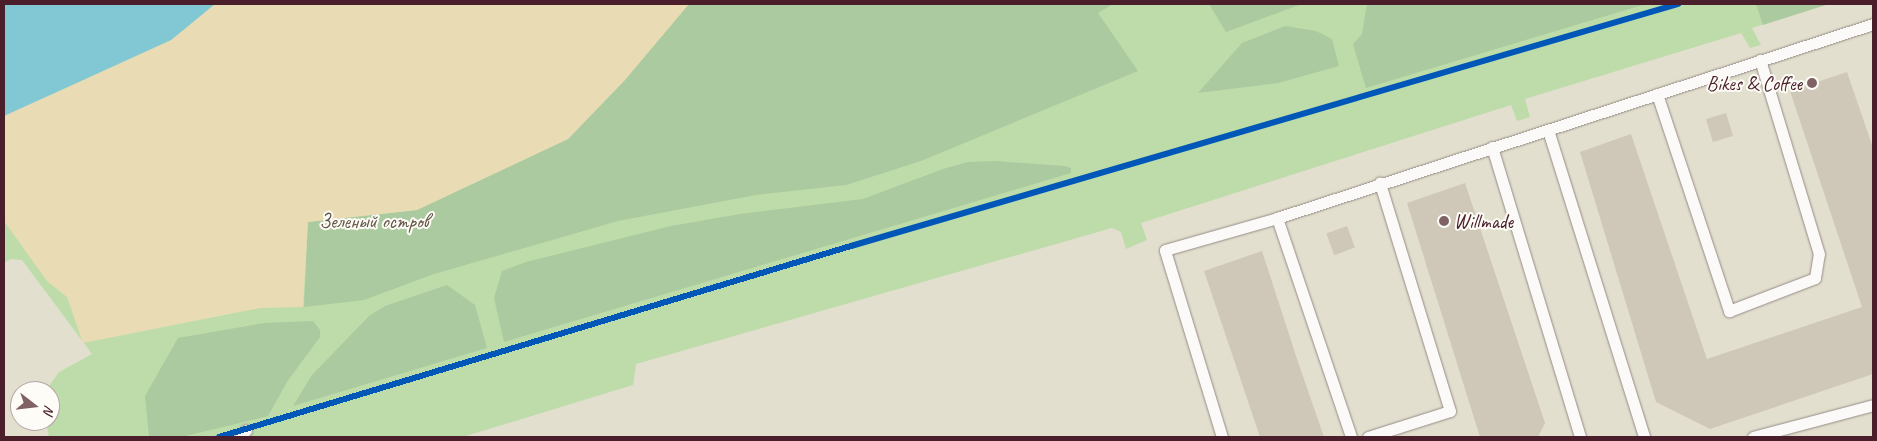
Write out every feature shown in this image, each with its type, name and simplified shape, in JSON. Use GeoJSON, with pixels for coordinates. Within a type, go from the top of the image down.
{"type":"FeatureCollection","features":[{"type":"Feature","properties":{"kind":"lane"},"geometry":{"type":"LineString","coordinates":[[1222,437],[1165,250],[1277,218],[1760,60],[1872,28]]}},
{"type":"Feature","properties":{"kind":"lane"},"geometry":{"type":"LineString","coordinates":[[1657,94],[1728,311],[1815,278],[1819,254],[1760,60]]}},
{"type":"Feature","properties":{"kind":"lane"},"geometry":{"type":"LineString","coordinates":[[1548,130],[1644,437]]}},
{"type":"Feature","properties":{"kind":"lane"},"geometry":{"type":"LineString","coordinates":[[1492,147],[1580,437]]}},
{"type":"Feature","properties":{"kind":"lane"},"geometry":{"type":"LineString","coordinates":[[1368,437],[1450,411],[1380,183]]}},
{"type":"Feature","properties":{"kind":"lane"},"geometry":{"type":"LineString","coordinates":[[1277,218],[1351,437]]}},
{"type":"Feature","properties":{"kind":"lane"},"geometry":{"type":"LineString","coordinates":[[1753,437],[1873,405]]}},
{"type":"Feature","properties":{"kind":"green space","name":"Зеленый остров"},"geometry":{"type":"Polygon","coordinates":[[[221,4],[1826,4],[1752,28],[1761,45],[1750,48],[1741,33],[1525,99],[1530,117],[1517,121],[1511,105],[1141,223],[1147,240],[1126,249],[1121,232],[1112,228],[636,364],[633,385],[463,437],[49,437],[48,431],[60,431],[60,381],[52,381],[59,372],[92,354],[22,260],[11,259],[4,263],[4,119],[221,4]]]}},
{"type":"Feature","properties":{"kind":"green space"},"geometry":{"type":"Polygon","coordinates":[[[689,4],[1113,4],[1098,13],[1138,71],[921,161],[846,185],[756,195],[618,221],[434,274],[364,300],[304,307],[308,222],[417,210],[568,139],[624,81],[689,4]]]}},
{"type":"Feature","properties":{"kind":"green space"},"geometry":{"type":"Polygon","coordinates":[[[1209,4],[1302,4],[1226,32],[1209,4]]]}},
{"type":"Feature","properties":{"kind":"green space"},"geometry":{"type":"Polygon","coordinates":[[[1367,4],[1646,4],[1366,88],[1353,44],[1362,34],[1367,4]]]}},
{"type":"Feature","properties":{"kind":"green space"},"geometry":{"type":"Polygon","coordinates":[[[1756,4],[1829,4],[1763,25],[1756,4]]]}},
{"type":"Feature","properties":{"kind":"green space"},"geometry":{"type":"Polygon","coordinates":[[[1285,26],[1316,31],[1332,39],[1339,66],[1278,83],[1198,93],[1242,43],[1285,26]]]}},
{"type":"Feature","properties":{"kind":"green space"},"geometry":{"type":"Polygon","coordinates":[[[995,161],[1065,166],[1071,168],[1071,173],[504,342],[494,298],[502,271],[526,262],[671,226],[740,214],[863,199],[943,169],[968,162],[995,161]]]}},
{"type":"Feature","properties":{"kind":"green space"},"geometry":{"type":"Polygon","coordinates":[[[447,285],[475,305],[487,348],[293,406],[312,375],[369,316],[385,306],[447,285]]]}},
{"type":"Feature","properties":{"kind":"green space"},"geometry":{"type":"Polygon","coordinates":[[[313,321],[320,330],[320,337],[287,382],[268,416],[182,437],[149,437],[145,396],[178,338],[264,323],[313,321]]]}},
{"type":"Feature","properties":{"kind":"sand"},"geometry":{"type":"Polygon","coordinates":[[[215,4],[689,4],[624,81],[568,139],[417,210],[308,222],[303,307],[260,308],[83,343],[67,297],[47,281],[4,221],[4,116],[171,40],[215,4]]]}},
{"type":"Feature","properties":{"kind":"water"},"geometry":{"type":"Polygon","coordinates":[[[4,4],[215,4],[171,40],[4,116],[4,4]]]}},
{"type":"Feature","properties":{"kind":"building"},"geometry":{"type":"Polygon","coordinates":[[[1847,72],[1873,148],[1873,374],[1710,429],[1656,402],[1580,152],[1631,134],[1707,359],[1862,307],[1790,91],[1847,72]]]}},
{"type":"Feature","properties":{"kind":"building"},"geometry":{"type":"Polygon","coordinates":[[[1726,113],[1733,136],[1713,142],[1706,119],[1726,113]]]}},
{"type":"Feature","properties":{"kind":"building"},"geometry":{"type":"Polygon","coordinates":[[[1465,183],[1545,423],[1538,437],[1480,437],[1407,203],[1465,183]]]}},
{"type":"Feature","properties":{"kind":"building"},"geometry":{"type":"Polygon","coordinates":[[[1347,226],[1355,248],[1334,255],[1326,234],[1347,226]]]}},
{"type":"Feature","properties":{"kind":"building"},"geometry":{"type":"Polygon","coordinates":[[[1262,251],[1324,437],[1260,437],[1204,271],[1262,251]]]}},
{"type":"Feature","properties":{"kind":"cycle path"},"geometry":{"type":"LineString","coordinates":[[219,437],[851,246],[1678,4]]}},
{"type":"Feature","properties":{"kind":"place","name":"Bikes & Coffee"},"geometry":{"type":"Point","coordinates":[1812,83]}},
{"type":"Feature","properties":{"kind":"place","name":"Willmade"},"geometry":{"type":"Point","coordinates":[1444,221]}}]}
